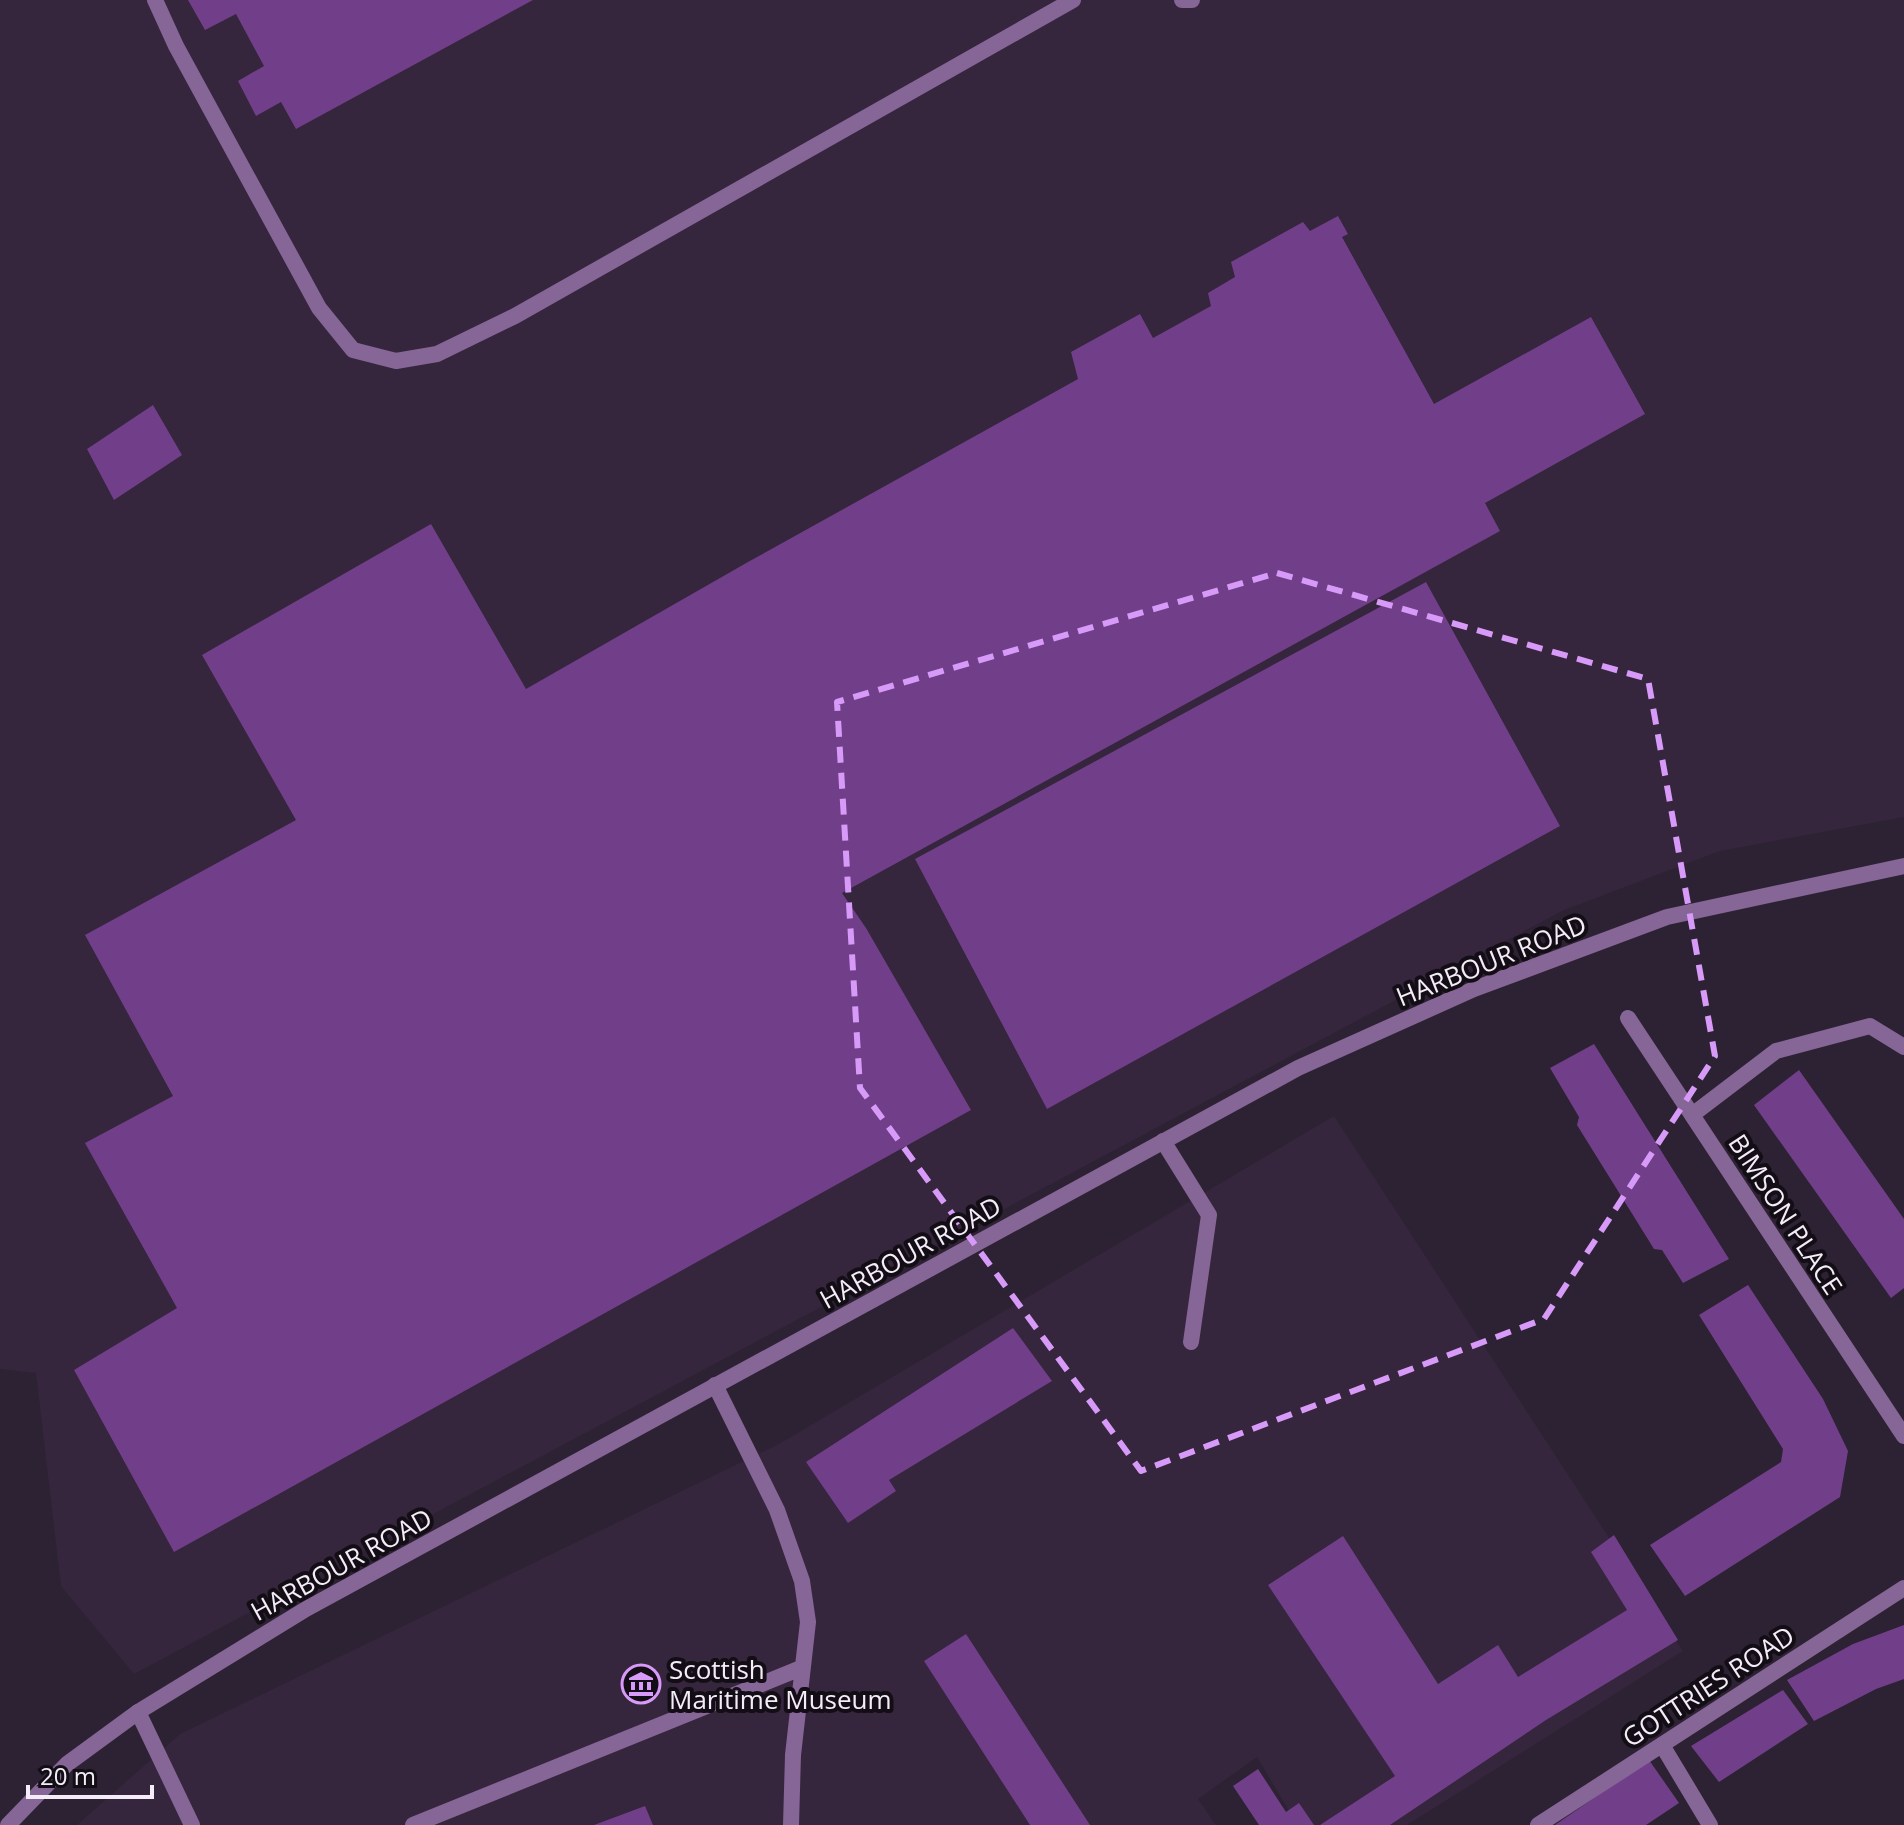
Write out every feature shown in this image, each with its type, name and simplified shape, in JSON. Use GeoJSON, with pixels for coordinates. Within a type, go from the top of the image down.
{"type":"FeatureCollection","features":[{"type":"Feature","properties":{"kind":"street"},"geometry":{"type":"LineString","coordinates":[[155,0],[176,46],[319,308],[353,350],[396,361],[437,354],[515,316],[1073,0]]}},
{"type":"Feature","properties":{"kind":"street"},"geometry":{"type":"LineString","coordinates":[[1182,0],[1192,0]]}},
{"type":"Feature","properties":{"kind":"street","name":"HARBOUR ROAD"},"geometry":{"type":"LineString","coordinates":[[8,1825],[67,1764],[138,1712],[306,1609],[1298,1068],[1460,995],[1667,917],[1904,866]]}},
{"type":"Feature","properties":{"kind":"street","name":"BIMSON PLACE"},"geometry":{"type":"LineString","coordinates":[[1628,1018],[1904,1436]]}},
{"type":"Feature","properties":{"kind":"street"},"geometry":{"type":"LineString","coordinates":[[1692,1115],[1776,1051],[1870,1026],[1904,1047]]}},
{"type":"Feature","properties":{"kind":"street"},"geometry":{"type":"LineString","coordinates":[[1163,1141],[1209,1215],[1191,1342]]}},
{"type":"Feature","properties":{"kind":"street"},"geometry":{"type":"LineString","coordinates":[[715,1385],[777,1510],[802,1581],[808,1622],[793,1755],[791,1825]]}},
{"type":"Feature","properties":{"kind":"street","name":"GOTTRIES ROAD"},"geometry":{"type":"LineString","coordinates":[[1538,1825],[1904,1588]]}},
{"type":"Feature","properties":{"kind":"street"},"geometry":{"type":"LineString","coordinates":[[413,1825],[801,1668]]}},
{"type":"Feature","properties":{"kind":"street"},"geometry":{"type":"LineString","coordinates":[[138,1712],[192,1825]]}},
{"type":"Feature","properties":{"kind":"street"},"geometry":{"type":"LineString","coordinates":[[1662,1745],[1710,1825]]}},
{"type":"Feature","properties":{"kind":"highlighted area"},"geometry":{"type":"Polygon","coordinates":[[[1277,573],[1648,679],[1715,1056],[1544,1319],[1141,1471],[860,1088],[837,702],[1277,573]]]}},
{"type":"Feature","properties":{"kind":"shaded area"},"geometry":{"type":"Polygon","coordinates":[[[0,0],[1904,0],[1904,817],[1720,851],[1564,910],[134,1674],[61,1586],[36,1373],[0,1369],[0,0]]]}},
{"type":"Feature","properties":{"kind":"shaded area"},"geometry":{"type":"Polygon","coordinates":[[[1334,1116],[1683,1651],[1407,1825],[1297,1825],[1257,1757],[1198,1799],[1216,1825],[77,1825],[180,1734],[779,1444],[1334,1116]]]}},
{"type":"Feature","properties":{"kind":"building"},"geometry":{"type":"Polygon","coordinates":[[[188,0],[533,0],[296,129],[281,102],[256,116],[238,81],[264,66],[236,14],[205,30],[188,0]]]}},
{"type":"Feature","properties":{"kind":"building"},"geometry":{"type":"Polygon","coordinates":[[[1338,216],[1348,234],[1342,237],[1434,404],[1591,317],[1645,414],[1485,503],[1500,531],[842,893],[866,928],[971,1110],[174,1552],[74,1370],[177,1308],[85,1143],[173,1096],[85,935],[296,820],[202,655],[431,524],[526,689],[1078,379],[1071,352],[1140,314],[1153,338],[1211,306],[1208,293],[1235,277],[1231,262],[1303,222],[1310,231],[1338,216]]]}},
{"type":"Feature","properties":{"kind":"building"},"geometry":{"type":"Polygon","coordinates":[[[153,405],[182,455],[114,500],[87,449],[153,405]]]}},
{"type":"Feature","properties":{"kind":"building"},"geometry":{"type":"Polygon","coordinates":[[[1426,582],[1560,826],[1047,1109],[915,859],[1426,582]]]}},
{"type":"Feature","properties":{"kind":"building"},"geometry":{"type":"Polygon","coordinates":[[[1594,1044],[1729,1259],[1683,1283],[1662,1250],[1654,1249],[1577,1125],[1579,1117],[1550,1068],[1594,1044]]]}},
{"type":"Feature","properties":{"kind":"building"},"geometry":{"type":"Polygon","coordinates":[[[1799,1070],[1904,1219],[1904,1288],[1891,1298],[1754,1105],[1799,1070]]]}},
{"type":"Feature","properties":{"kind":"building"},"geometry":{"type":"Polygon","coordinates":[[[1748,1285],[1823,1399],[1848,1451],[1840,1497],[1685,1596],[1650,1545],[1781,1462],[1783,1449],[1699,1315],[1748,1285]]]}},
{"type":"Feature","properties":{"kind":"building"},"geometry":{"type":"Polygon","coordinates":[[[1013,1328],[1052,1381],[889,1480],[896,1491],[848,1523],[806,1462],[1013,1328]]]}},
{"type":"Feature","properties":{"kind":"building"},"geometry":{"type":"Polygon","coordinates":[[[1614,1535],[1678,1640],[1546,1720],[1390,1825],[1320,1825],[1395,1776],[1268,1585],[1343,1536],[1438,1684],[1498,1645],[1518,1677],[1627,1610],[1591,1552],[1614,1535]]]}},
{"type":"Feature","properties":{"kind":"building"},"geometry":{"type":"Polygon","coordinates":[[[1904,1625],[1904,1679],[1876,1689],[1814,1721],[1787,1680],[1853,1644],[1904,1625]]]}},
{"type":"Feature","properties":{"kind":"building"},"geometry":{"type":"Polygon","coordinates":[[[966,1634],[1090,1825],[1030,1825],[924,1661],[966,1634]]]}},
{"type":"Feature","properties":{"kind":"building"},"geometry":{"type":"Polygon","coordinates":[[[1783,1690],[1808,1724],[1719,1782],[1691,1746],[1783,1690]]]}},
{"type":"Feature","properties":{"kind":"building"},"geometry":{"type":"Polygon","coordinates":[[[1649,1760],[1679,1803],[1646,1825],[1555,1825],[1649,1760]]]}},
{"type":"Feature","properties":{"kind":"building"},"geometry":{"type":"Polygon","coordinates":[[[1258,1769],[1286,1812],[1299,1803],[1314,1825],[1259,1825],[1233,1786],[1258,1769]]]}},
{"type":"Feature","properties":{"kind":"building"},"geometry":{"type":"Polygon","coordinates":[[[645,1806],[653,1825],[594,1825],[645,1806]]]}},
{"type":"Feature","properties":{"kind":"place","name":"Scottish Maritime Museum"},"geometry":{"type":"Point","coordinates":[641,1684]}}]}
